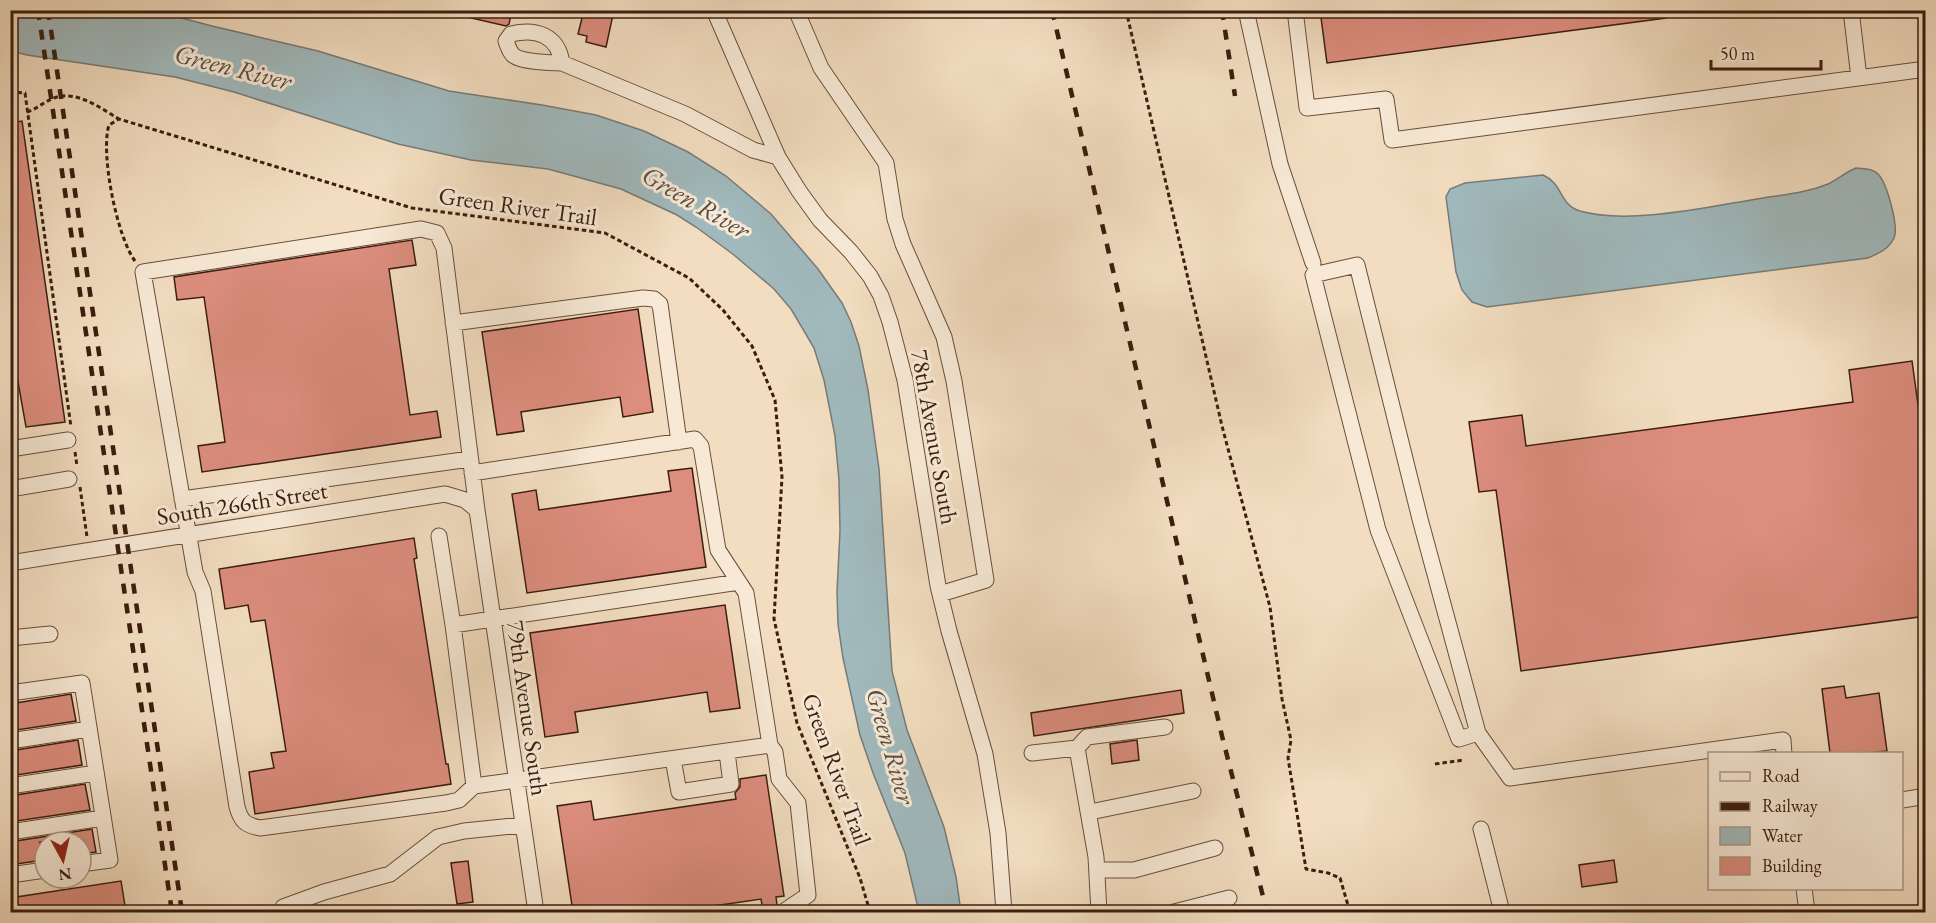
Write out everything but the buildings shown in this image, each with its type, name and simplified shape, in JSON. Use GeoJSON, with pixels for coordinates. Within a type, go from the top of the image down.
{"type":"FeatureCollection","features":[{"type":"Feature","properties":{"kind":"street","name":"78th Avenue South"},"geometry":{"type":"LineString","coordinates":[[714,10],[778,157],[798,191],[820,220],[851,252],[870,276],[881,296],[890,322],[904,380],[940,594],[985,754],[998,833],[1004,912]]}},
{"type":"Feature","properties":{"kind":"street"},"geometry":{"type":"LineString","coordinates":[[796,10],[821,68],[886,163],[895,219],[903,244],[944,337],[954,381],[986,580],[940,594]]}},
{"type":"Feature","properties":{"kind":"street"},"geometry":{"type":"LineString","coordinates":[[1246,10],[1280,164],[1313,263]]}},
{"type":"Feature","properties":{"kind":"street"},"geometry":{"type":"LineString","coordinates":[[1295,10],[1307,108],[1386,99],[1392,140],[1926,69]]}},
{"type":"Feature","properties":{"kind":"street"},"geometry":{"type":"LineString","coordinates":[[1851,10],[1859,78]]}},
{"type":"Feature","properties":{"kind":"street"},"geometry":{"type":"LineString","coordinates":[[562,63],[685,114],[753,150],[778,157]]}},
{"type":"Feature","properties":{"kind":"street","name":"79th Avenue South"},"geometry":{"type":"LineString","coordinates":[[143,272],[421,229],[437,233],[444,248],[492,619],[536,912]]}},
{"type":"Feature","properties":{"kind":"street"},"geometry":{"type":"LineString","coordinates":[[1478,733],[1459,739],[1378,530],[1313,275],[1357,265],[1420,519],[1478,733],[1510,778],[1782,740],[1785,752]]}},
{"type":"Feature","properties":{"kind":"street"},"geometry":{"type":"LineString","coordinates":[[143,272],[195,572],[203,591],[240,819],[248,825],[260,828],[446,804],[459,800],[474,786],[770,745]]}},
{"type":"Feature","properties":{"kind":"street"},"geometry":{"type":"LineString","coordinates":[[453,323],[643,298],[654,299],[660,304],[679,442]]}},
{"type":"Feature","properties":{"kind":"street"},"geometry":{"type":"LineString","coordinates":[[10,449],[71,438]]}},
{"type":"Feature","properties":{"kind":"street"},"geometry":{"type":"LineString","coordinates":[[182,499],[695,439],[702,446],[718,550],[746,592],[770,745],[775,752],[779,779],[798,803],[808,895],[783,912]]}},
{"type":"Feature","properties":{"kind":"street"},"geometry":{"type":"LineString","coordinates":[[10,489],[75,475]]}},
{"type":"Feature","properties":{"kind":"street","name":"South 266th Street"},"geometry":{"type":"LineString","coordinates":[[10,563],[445,494],[465,500],[477,510]]}},
{"type":"Feature","properties":{"kind":"street"},"geometry":{"type":"LineString","coordinates":[[439,536],[474,786]]}},
{"type":"Feature","properties":{"kind":"street"},"geometry":{"type":"LineString","coordinates":[[453,625],[739,582]]}},
{"type":"Feature","properties":{"kind":"street"},"geometry":{"type":"LineString","coordinates":[[10,638],[50,634]]}},
{"type":"Feature","properties":{"kind":"street"},"geometry":{"type":"LineString","coordinates":[[10,693],[82,683],[110,860],[93,862]]}},
{"type":"Feature","properties":{"kind":"street"},"geometry":{"type":"LineString","coordinates":[[1032,753],[1077,748],[1088,737],[1165,727]]}},
{"type":"Feature","properties":{"kind":"street"},"geometry":{"type":"LineString","coordinates":[[10,741],[89,729]]}},
{"type":"Feature","properties":{"kind":"street"},"geometry":{"type":"LineString","coordinates":[[1077,748],[1090,812],[1099,912]]}},
{"type":"Feature","properties":{"kind":"street"},"geometry":{"type":"LineString","coordinates":[[673,759],[679,792],[731,784],[727,752]]}},
{"type":"Feature","properties":{"kind":"street"},"geometry":{"type":"LineString","coordinates":[[10,786],[96,772]]}},
{"type":"Feature","properties":{"kind":"street"},"geometry":{"type":"LineString","coordinates":[[1090,812],[1193,791]]}},
{"type":"Feature","properties":{"kind":"street"},"geometry":{"type":"LineString","coordinates":[[1903,800],[1926,796]]}},
{"type":"Feature","properties":{"kind":"street"},"geometry":{"type":"LineString","coordinates":[[10,832],[103,818]]}},
{"type":"Feature","properties":{"kind":"street"},"geometry":{"type":"LineString","coordinates":[[283,907],[324,892],[390,874],[438,837],[464,831],[523,825]]}},
{"type":"Feature","properties":{"kind":"street"},"geometry":{"type":"LineString","coordinates":[[1481,829],[1503,912]]}},
{"type":"Feature","properties":{"kind":"street"},"geometry":{"type":"LineString","coordinates":[[1097,870],[1134,870],[1215,848]]}},
{"type":"Feature","properties":{"kind":"street"},"geometry":{"type":"LineString","coordinates":[[10,875],[33,872]]}},
{"type":"Feature","properties":{"kind":"street"},"geometry":{"type":"LineString","coordinates":[[1804,890],[1807,912]]}},
{"type":"Feature","properties":{"kind":"street"},"geometry":{"type":"LineString","coordinates":[[1174,912],[1229,898]]}},
{"type":"Feature","properties":{"kind":"path"},"geometry":{"type":"LineString","coordinates":[[1126,10],[1222,426],[1269,607],[1282,699],[1291,740],[1288,758],[1306,869],[1340,878],[1350,912]]}},
{"type":"Feature","properties":{"kind":"path"},"geometry":{"type":"LineString","coordinates":[[10,92],[25,93],[75,475],[89,550]]}},
{"type":"Feature","properties":{"kind":"path","name":"Green River Trail"},"geometry":{"type":"LineString","coordinates":[[27,112],[58,97],[71,97],[90,102],[119,119],[412,208],[605,233],[689,278],[723,310],[752,346],[775,400],[782,477],[774,619],[797,723],[860,878],[870,912]]}},
{"type":"Feature","properties":{"kind":"path"},"geometry":{"type":"LineString","coordinates":[[119,119],[109,125],[105,136],[106,154],[118,225],[128,252],[143,272]]}},
{"type":"Feature","properties":{"kind":"path"},"geometry":{"type":"LineString","coordinates":[[1435,764],[1464,760]]}},
{"type":"Feature","properties":{"kind":"water","name":"Green River"},"geometry":{"type":"Polygon","coordinates":[[[10,11],[155,11],[318,51],[449,91],[596,115],[644,131],[688,152],[726,176],[771,214],[818,269],[842,303],[859,346],[868,390],[879,469],[892,671],[907,730],[944,827],[956,877],[961,912],[919,912],[905,853],[860,735],[838,624],[840,531],[835,436],[824,380],[814,348],[791,309],[774,289],[696,227],[677,215],[621,189],[548,169],[471,160],[398,144],[234,92],[175,77],[11,51],[10,11]]]}},
{"type":"Feature","properties":{"kind":"water"},"geometry":{"type":"Polygon","coordinates":[[[1856,168],[1868,169],[1878,174],[1885,186],[1895,225],[1894,238],[1889,245],[1883,251],[1868,258],[1487,307],[1472,302],[1462,290],[1456,272],[1446,197],[1450,189],[1465,183],[1543,175],[1555,183],[1564,199],[1573,208],[1599,215],[1621,216],[1692,210],[1802,192],[1828,184],[1856,168]]]}},
{"type":"Feature","properties":{"kind":"railway"},"geometry":{"type":"LineString","coordinates":[[38,10],[172,912]]}},
{"type":"Feature","properties":{"kind":"railway"},"geometry":{"type":"LineString","coordinates":[[48,10],[182,912]]}},
{"type":"Feature","properties":{"kind":"railway"},"geometry":{"type":"LineString","coordinates":[[1052,10],[1222,736],[1267,912]]}},
{"type":"Feature","properties":{"kind":"railway"},"geometry":{"type":"LineString","coordinates":[[1222,10],[1235,96]]}}]}
